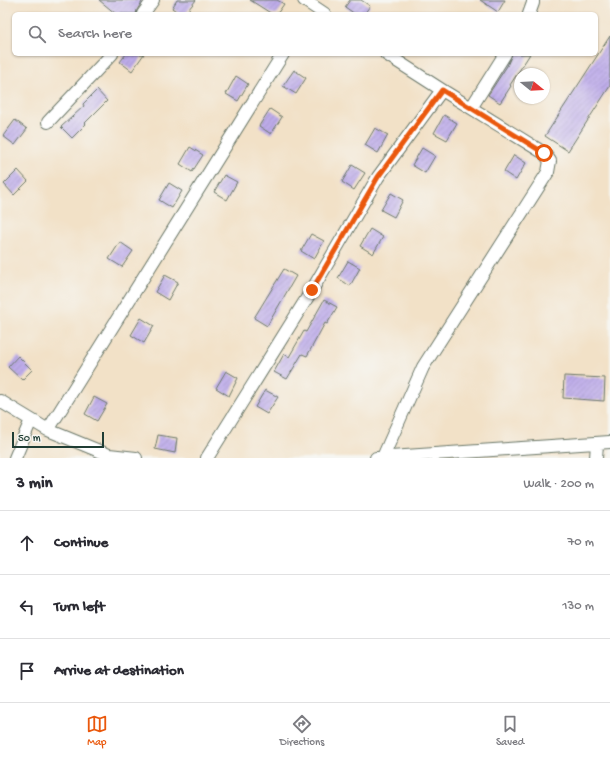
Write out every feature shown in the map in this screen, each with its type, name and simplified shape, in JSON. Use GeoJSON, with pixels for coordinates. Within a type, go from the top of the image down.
{"type":"FeatureCollection","features":[{"type":"Feature","properties":{"kind":"street"},"geometry":{"type":"LineString","coordinates":[[145,12],[154,0]]}},
{"type":"Feature","properties":{"kind":"street"},"geometry":{"type":"LineString","coordinates":[[530,12],[533,0]]}},
{"type":"Feature","properties":{"kind":"street"},"geometry":{"type":"LineString","coordinates":[[309,7],[320,12]]}},
{"type":"Feature","properties":{"kind":"street"},"geometry":{"type":"LineString","coordinates":[[48,122],[110,56]]}},
{"type":"Feature","properties":{"kind":"street"},"geometry":{"type":"LineString","coordinates":[[48,430],[282,56]]}},
{"type":"Feature","properties":{"kind":"street"},"geometry":{"type":"LineString","coordinates":[[389,56],[544,153],[550,161],[548,172],[423,367],[379,458],[610,442]]}},
{"type":"Feature","properties":{"kind":"street"},"geometry":{"type":"LineString","coordinates":[[472,108],[504,56]]}},
{"type":"Feature","properties":{"kind":"street"},"geometry":{"type":"LineString","coordinates":[[207,458],[312,290],[378,177],[442,90]]}},
{"type":"Feature","properties":{"kind":"street"},"geometry":{"type":"LineString","coordinates":[[0,401],[48,430],[109,454],[136,458]]}},
{"type":"Feature","properties":{"kind":"street"},"geometry":{"type":"LineString","coordinates":[[15,458],[31,420]]}},
{"type":"Feature","properties":{"kind":"street"},"geometry":{"type":"LineString","coordinates":[[596,458],[597,444]]}},
{"type":"Feature","properties":{"kind":"building"},"geometry":{"type":"Polygon","coordinates":[[[99,0],[140,0],[142,2],[136,12],[114,12],[99,0]]]}},
{"type":"Feature","properties":{"kind":"building"},"geometry":{"type":"Polygon","coordinates":[[[177,0],[196,0],[187,12],[177,12],[172,8],[177,0]]]}},
{"type":"Feature","properties":{"kind":"building"},"geometry":{"type":"Polygon","coordinates":[[[250,0],[277,0],[284,4],[278,12],[269,12],[250,0]]]}},
{"type":"Feature","properties":{"kind":"building"},"geometry":{"type":"Polygon","coordinates":[[[350,0],[361,0],[370,6],[366,12],[352,12],[345,7],[350,0]]]}},
{"type":"Feature","properties":{"kind":"building"},"geometry":{"type":"Polygon","coordinates":[[[480,0],[505,0],[498,12],[480,0]]]}},
{"type":"Feature","properties":{"kind":"building"},"geometry":{"type":"Polygon","coordinates":[[[610,36],[610,86],[568,151],[545,136],[610,36]]]}},
{"type":"Feature","properties":{"kind":"building"},"geometry":{"type":"Polygon","coordinates":[[[124,56],[143,56],[132,71],[120,62],[124,56]]]}},
{"type":"Feature","properties":{"kind":"building"},"geometry":{"type":"Polygon","coordinates":[[[511,56],[529,56],[521,68],[514,68],[514,79],[500,103],[488,95],[507,66],[511,56]]]}},
{"type":"Feature","properties":{"kind":"building"},"geometry":{"type":"Polygon","coordinates":[[[294,70],[306,78],[296,94],[283,86],[294,70]]]}},
{"type":"Feature","properties":{"kind":"building"},"geometry":{"type":"Polygon","coordinates":[[[236,76],[248,84],[238,101],[226,94],[236,76]]]}},
{"type":"Feature","properties":{"kind":"building"},"geometry":{"type":"Polygon","coordinates":[[[97,90],[107,101],[72,138],[61,127],[84,106],[83,104],[97,90]]]}},
{"type":"Feature","properties":{"kind":"building"},"geometry":{"type":"Polygon","coordinates":[[[270,109],[282,117],[271,134],[259,126],[270,109]]]}},
{"type":"Feature","properties":{"kind":"building"},"geometry":{"type":"Polygon","coordinates":[[[444,115],[457,123],[447,140],[434,133],[444,115]]]}},
{"type":"Feature","properties":{"kind":"building"},"geometry":{"type":"Polygon","coordinates":[[[15,120],[27,129],[15,145],[3,136],[15,120]]]}},
{"type":"Feature","properties":{"kind":"building"},"geometry":{"type":"Polygon","coordinates":[[[375,128],[388,135],[378,153],[365,145],[375,128]]]}},
{"type":"Feature","properties":{"kind":"building"},"geometry":{"type":"Polygon","coordinates":[[[190,147],[203,155],[192,172],[180,164],[190,147]]]}},
{"type":"Feature","properties":{"kind":"building"},"geometry":{"type":"Polygon","coordinates":[[[422,148],[435,156],[425,173],[412,165],[422,148]]]}},
{"type":"Feature","properties":{"kind":"building"},"geometry":{"type":"Polygon","coordinates":[[[514,155],[526,163],[516,180],[504,172],[514,155]]]}},
{"type":"Feature","properties":{"kind":"building"},"geometry":{"type":"Polygon","coordinates":[[[352,165],[365,173],[354,190],[342,182],[352,165]]]}},
{"type":"Feature","properties":{"kind":"building"},"geometry":{"type":"Polygon","coordinates":[[[18,170],[28,181],[14,195],[4,184],[18,170]]]}},
{"type":"Feature","properties":{"kind":"building"},"geometry":{"type":"Polygon","coordinates":[[[224,175],[237,182],[227,200],[214,192],[224,175]]]}},
{"type":"Feature","properties":{"kind":"building"},"geometry":{"type":"Polygon","coordinates":[[[169,183],[182,191],[172,208],[159,200],[169,183]]]}},
{"type":"Feature","properties":{"kind":"building"},"geometry":{"type":"Polygon","coordinates":[[[391,193],[403,200],[394,217],[381,210],[391,193]]]}},
{"type":"Feature","properties":{"kind":"building"},"geometry":{"type":"Polygon","coordinates":[[[370,229],[383,237],[373,254],[360,246],[370,229]]]}},
{"type":"Feature","properties":{"kind":"building"},"geometry":{"type":"Polygon","coordinates":[[[311,234],[324,241],[314,259],[301,251],[311,234]]]}},
{"type":"Feature","properties":{"kind":"building"},"geometry":{"type":"Polygon","coordinates":[[[120,242],[133,251],[122,267],[109,259],[120,242]]]}},
{"type":"Feature","properties":{"kind":"building"},"geometry":{"type":"Polygon","coordinates":[[[348,261],[360,268],[350,286],[338,278],[348,261]]]}},
{"type":"Feature","properties":{"kind":"building"},"geometry":{"type":"Polygon","coordinates":[[[284,269],[296,276],[267,326],[254,318],[284,269]]]}},
{"type":"Feature","properties":{"kind":"building"},"geometry":{"type":"Polygon","coordinates":[[[165,275],[178,282],[168,300],[155,292],[165,275]]]}},
{"type":"Feature","properties":{"kind":"building"},"geometry":{"type":"Polygon","coordinates":[[[324,300],[337,307],[327,324],[325,323],[307,356],[302,354],[287,379],[274,372],[284,354],[289,357],[304,331],[306,332],[324,300]]]}},
{"type":"Feature","properties":{"kind":"building"},"geometry":{"type":"Polygon","coordinates":[[[141,318],[154,326],[144,343],[131,335],[141,318]]]}},
{"type":"Feature","properties":{"kind":"building"},"geometry":{"type":"Polygon","coordinates":[[[18,356],[32,370],[22,380],[8,367],[18,356]]]}},
{"type":"Feature","properties":{"kind":"building"},"geometry":{"type":"Polygon","coordinates":[[[226,371],[238,378],[229,396],[216,388],[226,371]]]}},
{"type":"Feature","properties":{"kind":"building"},"geometry":{"type":"Polygon","coordinates":[[[564,376],[605,378],[604,401],[563,398],[564,376]]]}},
{"type":"Feature","properties":{"kind":"building"},"geometry":{"type":"Polygon","coordinates":[[[265,390],[278,397],[267,414],[255,407],[265,390]]]}},
{"type":"Feature","properties":{"kind":"building"},"geometry":{"type":"Polygon","coordinates":[[[94,397],[107,404],[97,421],[85,414],[94,397]]]}},
{"type":"Feature","properties":{"kind":"building"},"geometry":{"type":"Polygon","coordinates":[[[158,435],[177,438],[175,453],[155,449],[158,435]]]}},
{"type":"Feature","properties":{"kind":"route"},"geometry":{"type":"LineString","coordinates":[[312,290],[378,177],[442,90],[544,153]]}}]}
